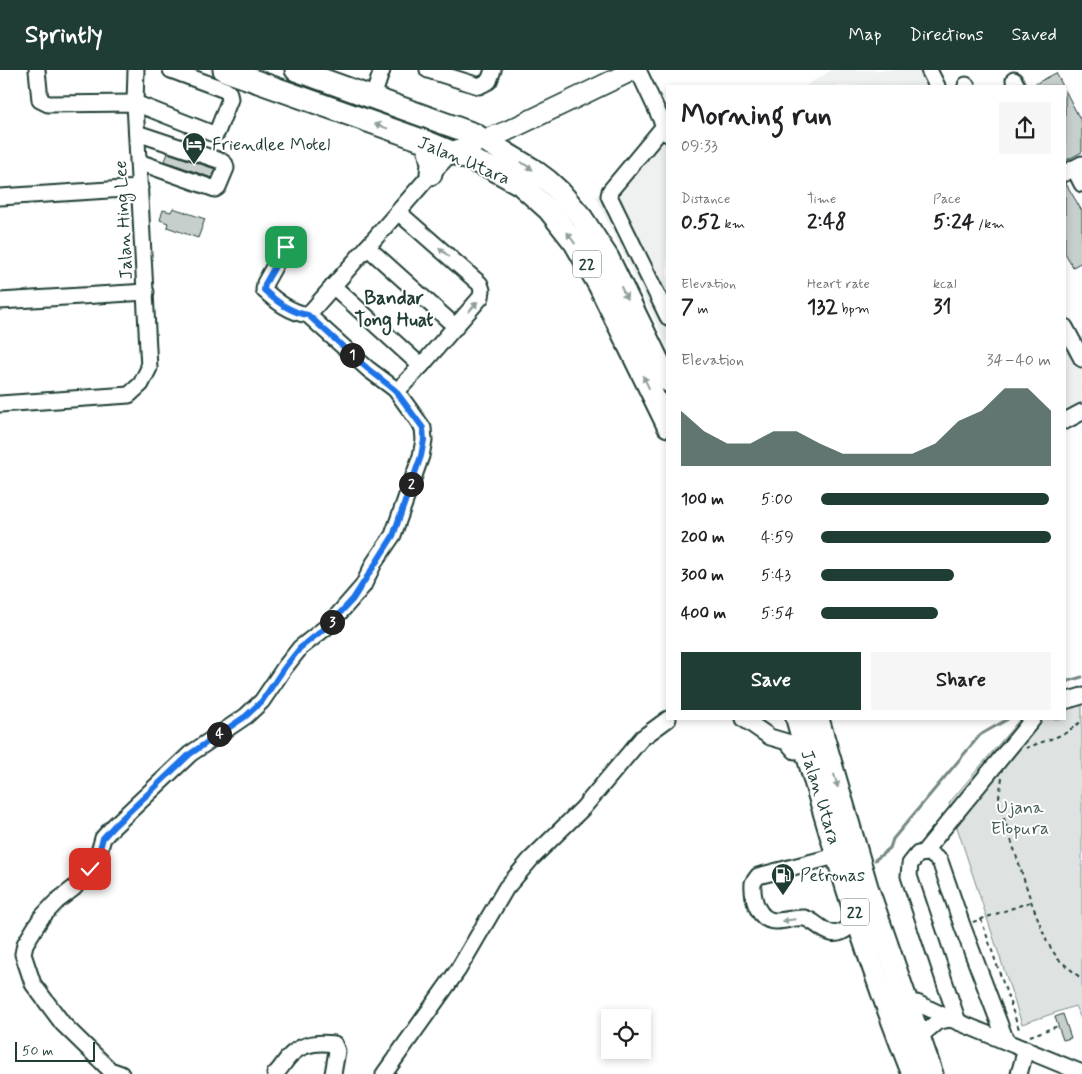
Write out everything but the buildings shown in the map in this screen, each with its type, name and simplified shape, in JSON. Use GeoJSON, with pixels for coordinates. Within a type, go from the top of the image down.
{"type":"FeatureCollection","features":[{"type":"Feature","properties":{"kind":"highway","name":"Jalan Utara"},"geometry":{"type":"LineString","coordinates":[[224,70],[427,142],[493,169],[520,184],[549,210],[575,243],[599,285],[666,422]]}},
{"type":"Feature","properties":{"kind":"highway"},"geometry":{"type":"LineString","coordinates":[[296,70],[373,97]]}},
{"type":"Feature","properties":{"kind":"highway","name":"Jalan Utara"},"geometry":{"type":"LineString","coordinates":[[373,97],[407,98],[469,118],[484,135],[548,181],[582,218],[608,258],[666,377]]}},
{"type":"Feature","properties":{"kind":"highway"},"geometry":{"type":"LineString","coordinates":[[427,142],[432,164],[431,174]]}},
{"type":"Feature","properties":{"kind":"highway"},"geometry":{"type":"LineString","coordinates":[[786,720],[801,749],[828,858],[849,927],[872,986],[895,1031]]}},
{"type":"Feature","properties":{"kind":"highway","name":"Jalan Utara"},"geometry":{"type":"LineString","coordinates":[[797,720],[801,749],[895,1031],[924,1070]]}},
{"type":"Feature","properties":{"kind":"highway"},"geometry":{"type":"LineString","coordinates":[[801,749],[811,746],[816,740],[810,720]]}},
{"type":"Feature","properties":{"kind":"highway","name":"Jalan Utara"},"geometry":{"type":"LineString","coordinates":[[818,720],[867,887],[924,1070]]}},
{"type":"Feature","properties":{"kind":"highway"},"geometry":{"type":"LineString","coordinates":[[895,1031],[893,1004],[860,899],[863,890],[867,887],[875,887],[884,894],[925,1032],[924,1070]]}},
{"type":"Feature","properties":{"kind":"main road"},"geometry":{"type":"LineString","coordinates":[[452,152],[582,88],[631,72]]}},
{"type":"Feature","properties":{"kind":"street"},"geometry":{"type":"LineString","coordinates":[[37,70],[40,100],[44,103],[135,104],[211,133],[217,132],[230,99],[229,94],[225,90],[171,70]]}},
{"type":"Feature","properties":{"kind":"street","name":"Jalan Hing Lee"},"geometry":{"type":"LineString","coordinates":[[0,404],[129,395],[141,384],[149,368],[135,104],[136,70]]}},
{"type":"Feature","properties":{"kind":"street"},"geometry":{"type":"LineString","coordinates":[[373,97],[382,70]]}},
{"type":"Feature","properties":{"kind":"street"},"geometry":{"type":"LineString","coordinates":[[428,70],[479,86],[489,81],[493,70]]}},
{"type":"Feature","properties":{"kind":"street"},"geometry":{"type":"LineString","coordinates":[[929,70],[936,85]]}},
{"type":"Feature","properties":{"kind":"street"},"geometry":{"type":"LineString","coordinates":[[631,72],[666,130],[610,191],[609,196],[666,313]]}},
{"type":"Feature","properties":{"kind":"street"},"geometry":{"type":"LineString","coordinates":[[137,132],[221,161],[226,168],[218,187],[214,189],[139,162]]}},
{"type":"Feature","properties":{"kind":"street"},"geometry":{"type":"LineString","coordinates":[[308,315],[452,152]]}},
{"type":"Feature","properties":{"kind":"street"},"geometry":{"type":"LineString","coordinates":[[1074,168],[1082,184]]}},
{"type":"Feature","properties":{"kind":"street"},"geometry":{"type":"LineString","coordinates":[[0,198],[140,188]]}},
{"type":"Feature","properties":{"kind":"street"},"geometry":{"type":"LineString","coordinates":[[395,390],[399,389],[421,366],[456,326],[481,297],[482,290],[480,284],[398,212]]}},
{"type":"Feature","properties":{"kind":"street"},"geometry":{"type":"LineString","coordinates":[[121,1074],[110,1070],[90,1053],[63,1024],[33,984],[23,954],[25,944],[41,918],[57,901],[74,888],[90,869],[99,852],[103,838],[190,754],[246,716],[262,701],[300,648],[329,625],[363,586],[374,563],[393,536],[422,448],[423,428],[395,390],[368,369],[308,315],[296,313],[275,301],[264,290],[265,284],[286,247]]}},
{"type":"Feature","properties":{"kind":"street"},"geometry":{"type":"LineString","coordinates":[[367,247],[456,326]]}},
{"type":"Feature","properties":{"kind":"street"},"geometry":{"type":"LineString","coordinates":[[333,286],[421,366]]}},
{"type":"Feature","properties":{"kind":"street"},"geometry":{"type":"LineString","coordinates":[[0,301],[146,292]]}},
{"type":"Feature","properties":{"kind":"street"},"geometry":{"type":"LineString","coordinates":[[1066,329],[1082,359]]}},
{"type":"Feature","properties":{"kind":"street"},"geometry":{"type":"LineString","coordinates":[[1066,420],[1082,412]]}},
{"type":"Feature","properties":{"kind":"street"},"geometry":{"type":"LineString","coordinates":[[1066,701],[1082,696]]}},
{"type":"Feature","properties":{"kind":"street"},"geometry":{"type":"LineString","coordinates":[[384,1074],[458,970],[506,888],[531,859],[583,808],[642,738],[667,720]]}},
{"type":"Feature","properties":{"kind":"street"},"geometry":{"type":"LineString","coordinates":[[745,720],[770,737],[801,749]]}},
{"type":"Feature","properties":{"kind":"street"},"geometry":{"type":"LineString","coordinates":[[954,1021],[908,870],[914,859],[923,853],[1031,720]]}},
{"type":"Feature","properties":{"kind":"street"},"geometry":{"type":"LineString","coordinates":[[923,853],[935,856],[940,861],[962,926],[1006,1041]]}},
{"type":"Feature","properties":{"kind":"street"},"geometry":{"type":"LineString","coordinates":[[828,858],[758,876],[753,883],[754,898],[762,916],[769,920],[803,918],[810,920],[818,928],[830,933],[844,932],[849,927]]}},
{"type":"Feature","properties":{"kind":"street"},"geometry":{"type":"LineString","coordinates":[[917,1003],[954,1021],[1082,1073]]}},
{"type":"Feature","properties":{"kind":"street"},"geometry":{"type":"LineString","coordinates":[[925,1032],[938,1021],[954,1021]]}},
{"type":"Feature","properties":{"kind":"street"},"geometry":{"type":"LineString","coordinates":[[275,1074],[292,1052],[308,1045],[322,1042],[334,1044],[337,1051],[333,1074]]}},
{"type":"Feature","properties":{"kind":"street"},"geometry":{"type":"LineString","coordinates":[[1018,1074],[1026,1049]]}},
{"type":"Feature","properties":{"kind":"path"},"geometry":{"type":"LineString","coordinates":[[1024,750],[1030,745],[1064,734],[1082,721]]}},
{"type":"Feature","properties":{"kind":"path"},"geometry":{"type":"LineString","coordinates":[[1004,772],[999,797],[1001,809],[1031,901],[1047,942],[1058,959],[1082,979]]}},
{"type":"Feature","properties":{"kind":"path"},"geometry":{"type":"LineString","coordinates":[[962,926],[1031,901]]}},
{"type":"Feature","properties":{"kind":"path"},"geometry":{"type":"LineString","coordinates":[[981,919],[1022,1039],[1058,1026]]}},
{"type":"Feature","properties":{"kind":"shaded area"},"geometry":{"type":"Polygon","coordinates":[[[832,70],[935,70],[943,85],[807,85],[832,70]]]}},
{"type":"Feature","properties":{"kind":"shaded area"},"geometry":{"type":"Polygon","coordinates":[[[666,109],[666,344],[596,197],[666,109]]]}},
{"type":"Feature","properties":{"kind":"shaded area"},"geometry":{"type":"Polygon","coordinates":[[[1066,316],[1082,344],[1082,423],[1066,431],[1066,316]]]}},
{"type":"Feature","properties":{"kind":"green space","name":"Ujana Elopura"},"geometry":{"type":"Polygon","coordinates":[[[1082,687],[1082,1021],[1075,1006],[1022,1024],[949,803],[1019,720],[1066,720],[1066,692],[1082,687]]]}},
{"type":"Feature","properties":{"kind":"waterway"},"geometry":{"type":"LineString","coordinates":[[1066,682],[1082,677]]}},
{"type":"Feature","properties":{"kind":"waterway"},"geometry":{"type":"LineString","coordinates":[[875,860],[890,848],[893,839],[980,735],[1006,720]]}},
{"type":"Feature","properties":{"kind":"place","name":"Friendlee Motel"},"geometry":{"type":"Point","coordinates":[194,165]}},
{"type":"Feature","properties":{"kind":"place","name":"Petronas"},"geometry":{"type":"Point","coordinates":[783,896]}},
{"type":"Feature","properties":{"kind":"district","name":"Bandar Tong Huat"},"geometry":{"type":"Point","coordinates":[394,308]}},
{"type":"Feature","properties":{"kind":"route"},"geometry":{"type":"LineString","coordinates":[[90,869],[99,852],[103,838],[114,826],[190,754],[246,716],[262,701],[300,648],[329,625],[353,599],[363,586],[374,563],[393,536],[421,456],[424,440],[423,428],[395,390],[368,369],[308,315],[296,313],[275,301],[264,290],[265,284],[286,247]]}}]}
